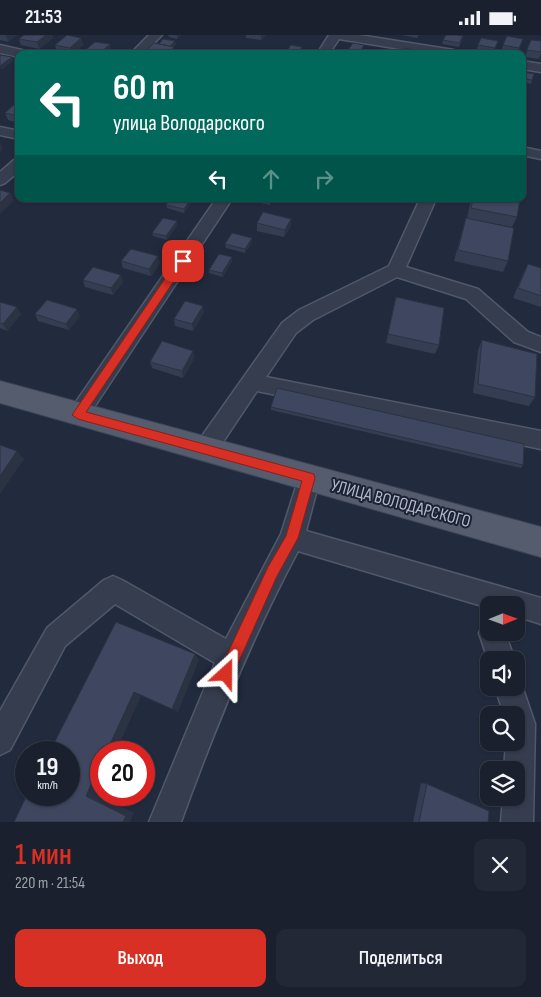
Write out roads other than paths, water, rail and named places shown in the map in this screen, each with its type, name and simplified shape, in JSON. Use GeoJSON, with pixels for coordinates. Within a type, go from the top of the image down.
{"type":"FeatureCollection","features":[{"type":"Feature","properties":{"kind":"main road","name":"УЛИЦА ВОЛОДАРСКОГО"},"geometry":{"type":"LineString","coordinates":[[0,392],[541,542]]}},
{"type":"Feature","properties":{"kind":"street"},"geometry":{"type":"LineString","coordinates":[[140,50],[156,35]]}},
{"type":"Feature","properties":{"kind":"street"},"geometry":{"type":"LineString","coordinates":[[326,50],[337,35],[429,50]]}},
{"type":"Feature","properties":{"kind":"street"},"geometry":{"type":"LineString","coordinates":[[0,49],[15,52]]}},
{"type":"Feature","properties":{"kind":"street"},"geometry":{"type":"LineString","coordinates":[[526,66],[541,68]]}},
{"type":"Feature","properties":{"kind":"street"},"geometry":{"type":"LineString","coordinates":[[0,131],[15,134]]}},
{"type":"Feature","properties":{"kind":"street"},"geometry":{"type":"LineString","coordinates":[[526,152],[541,155]]}},
{"type":"Feature","properties":{"kind":"street"},"geometry":{"type":"LineString","coordinates":[[0,180],[15,167]]}},
{"type":"Feature","properties":{"kind":"street"},"geometry":{"type":"LineString","coordinates":[[78,415],[222,202]]}},
{"type":"Feature","properties":{"kind":"street"},"geometry":{"type":"LineString","coordinates":[[205,450],[289,328],[306,315],[396,271],[427,202]]}},
{"type":"Feature","properties":{"kind":"street"},"geometry":{"type":"LineString","coordinates":[[396,271],[472,294],[521,337],[541,345]]}},
{"type":"Feature","properties":{"kind":"street"},"geometry":{"type":"LineString","coordinates":[[251,382],[541,440]]}},
{"type":"Feature","properties":{"kind":"street"},"geometry":{"type":"LineString","coordinates":[[165,822],[196,739],[272,572],[292,538],[309,478]]}},
{"type":"Feature","properties":{"kind":"street"},"geometry":{"type":"LineString","coordinates":[[292,538],[480,597]]}},
{"type":"Feature","properties":{"kind":"street"},"geometry":{"type":"LineString","coordinates":[[0,740],[56,637],[113,589],[233,658]]}},
{"type":"Feature","properties":{"kind":"street"},"geometry":{"type":"LineString","coordinates":[[525,608],[541,611]]}},
{"type":"Feature","properties":{"kind":"street"},"geometry":{"type":"LineString","coordinates":[[513,696],[521,724],[517,822]]}}]}
